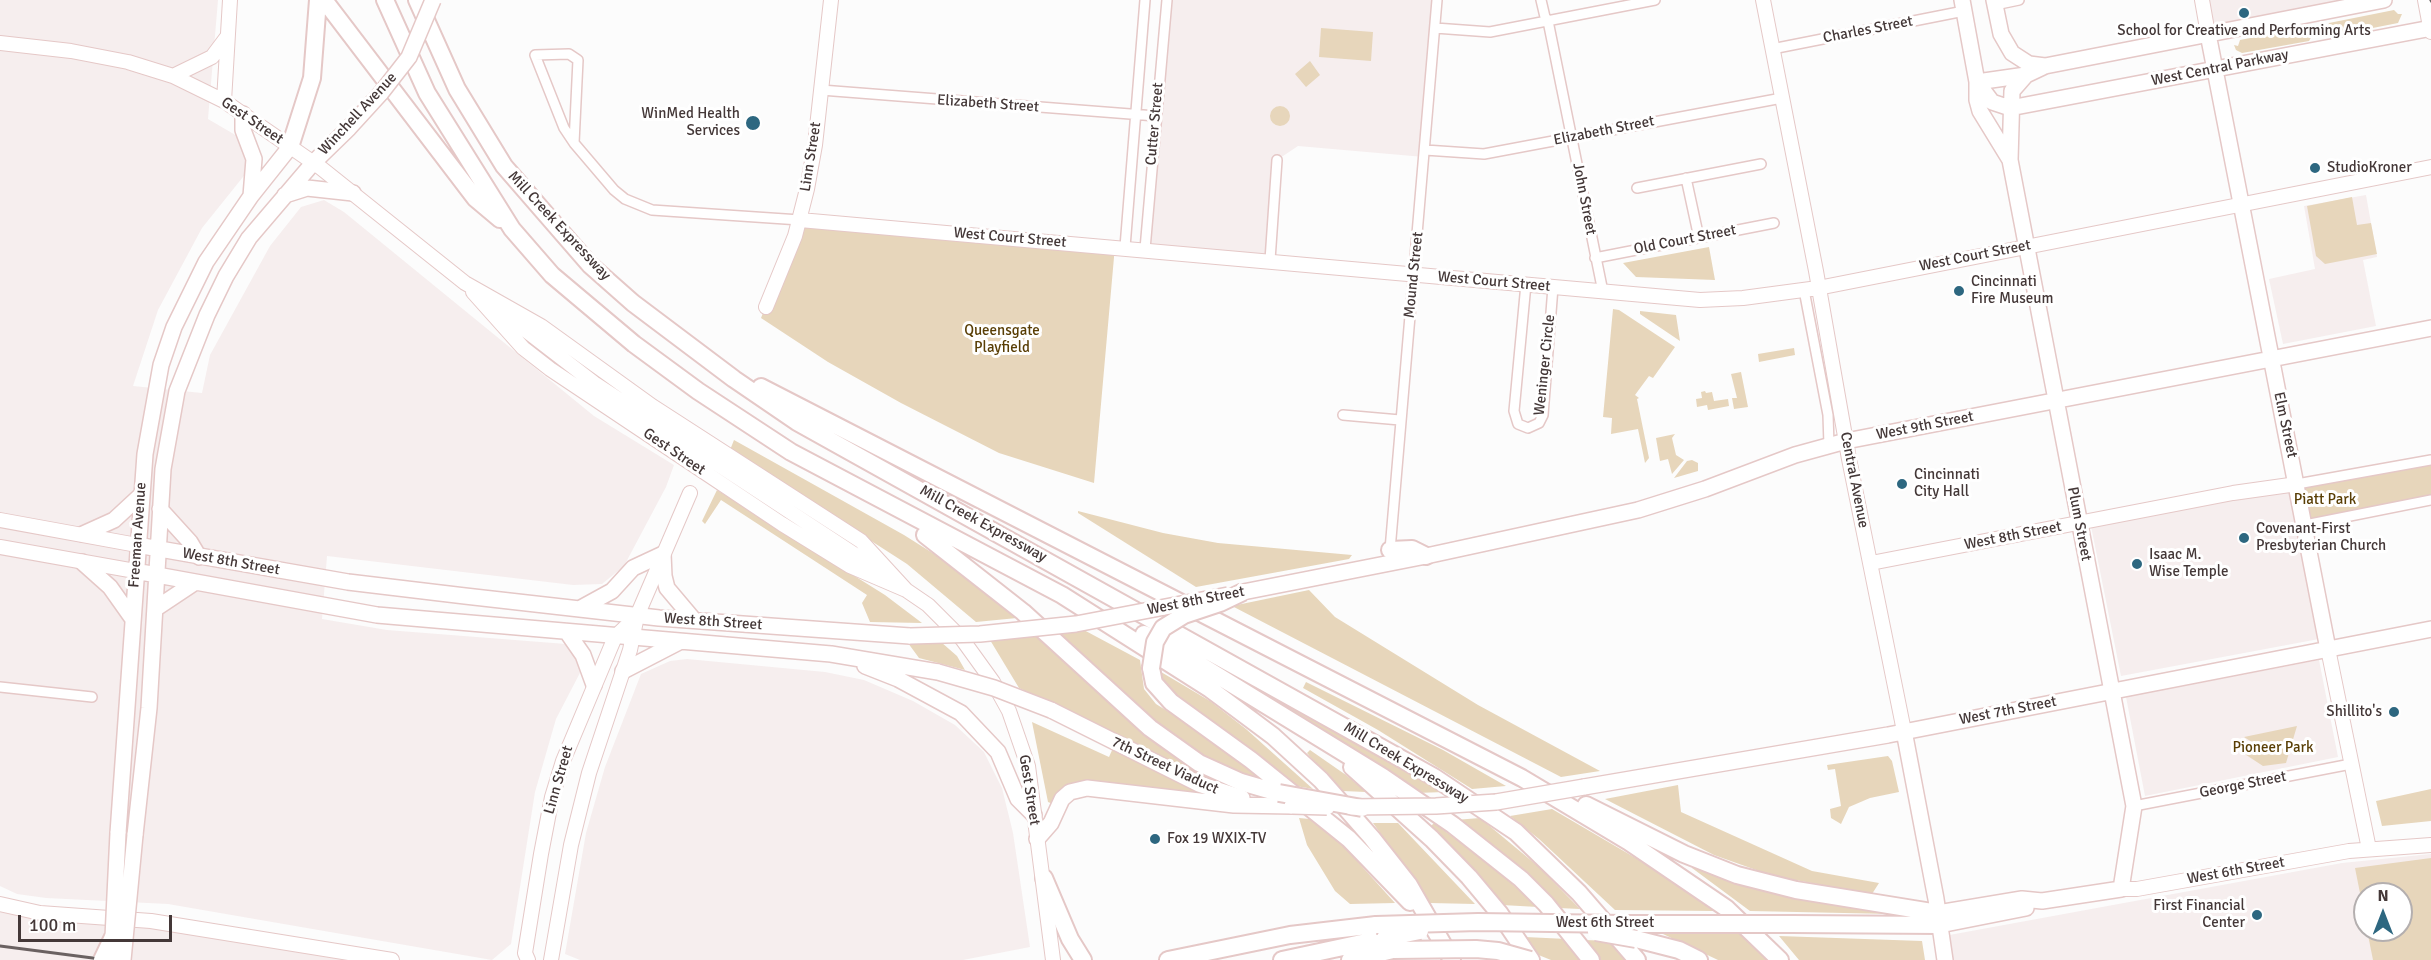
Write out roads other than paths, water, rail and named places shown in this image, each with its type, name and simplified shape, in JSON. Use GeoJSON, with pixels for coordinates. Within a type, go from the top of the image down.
{"type":"FeatureCollection","features":[{"type":"Feature","properties":{"kind":"highway","name":"Mill Creek Expressway"},"geometry":{"type":"LineString","coordinates":[[385,0],[427,93],[512,229],[552,275],[634,344],[698,391],[834,477],[1062,596],[1210,689],[1273,736],[1321,780],[1372,838],[1409,885],[1452,960]]}},
{"type":"Feature","properties":{"kind":"highway","name":"Mill Creek Expressway"},"geometry":{"type":"LineString","coordinates":[[417,0],[462,98],[504,166],[532,201],[590,265],[633,303],[734,379],[797,422],[1434,777],[1515,832],[1579,893],[1637,960]]}},
{"type":"Feature","properties":{"kind":"highway"},"geometry":{"type":"LineString","coordinates":[[321,5],[475,198],[512,229]]}},
{"type":"Feature","properties":{"kind":"highway"},"geometry":{"type":"LineString","coordinates":[[290,147],[312,78],[321,5]]}},
{"type":"Feature","properties":{"kind":"highway"},"geometry":{"type":"LineString","coordinates":[[734,379],[763,387],[1136,582],[1283,654],[1522,778],[1629,842],[1726,908],[1780,960]]}},
{"type":"Feature","properties":{"kind":"highway"},"geometry":{"type":"LineString","coordinates":[[834,477],[851,495],[935,540],[1023,612],[1150,728],[1199,763],[1240,783],[1279,793],[1362,808]]}},
{"type":"Feature","properties":{"kind":"highway"},"geometry":{"type":"LineString","coordinates":[[1390,550],[1412,549],[1426,556]]}},
{"type":"Feature","properties":{"kind":"highway"},"geometry":{"type":"LineString","coordinates":[[1242,592],[1220,603],[1184,615],[1163,628],[1155,642],[1150,668],[1154,682],[1171,702],[1251,760],[1349,839],[1378,867],[1437,933]]}},
{"type":"Feature","properties":{"kind":"highway"},"geometry":{"type":"LineString","coordinates":[[1062,596],[1171,647],[1383,777],[1488,853],[1546,904],[1591,960]]}},
{"type":"Feature","properties":{"kind":"highway"},"geometry":{"type":"LineString","coordinates":[[1299,725],[1361,774],[1432,839],[1494,907],[1531,960]]}},
{"type":"Feature","properties":{"kind":"highway"},"geometry":{"type":"LineString","coordinates":[[1522,778],[1580,802],[1684,854],[1737,875],[1796,890],[1939,919]]}},
{"type":"Feature","properties":{"kind":"highway"},"geometry":{"type":"LineString","coordinates":[[1044,878],[1070,939],[1083,960]]}},
{"type":"Feature","properties":{"kind":"highway","name":"West 6th Street"},"geometry":{"type":"LineString","coordinates":[[1385,938],[1478,922],[1791,924],[1939,919]]}},
{"type":"Feature","properties":{"kind":"highway"},"geometry":{"type":"LineString","coordinates":[[1532,923],[1636,939],[1679,950],[1700,960]]}},
{"type":"Feature","properties":{"kind":"highway"},"geometry":{"type":"LineString","coordinates":[[1168,960],[1290,935],[1385,938],[1498,951],[1531,960]]}},
{"type":"Feature","properties":{"kind":"highway"},"geometry":{"type":"LineString","coordinates":[[102,960],[113,937]]}},
{"type":"Feature","properties":{"kind":"highway"},"geometry":{"type":"LineString","coordinates":[[1282,960],[1385,938]]}},
{"type":"Feature","properties":{"kind":"highway"},"geometry":{"type":"LineString","coordinates":[[1350,960],[1385,938]]}},
{"type":"Feature","properties":{"kind":"main road","name":"Winchell Avenue"},"geometry":{"type":"LineString","coordinates":[[312,163],[349,128],[381,93],[409,57],[433,0]]}},
{"type":"Feature","properties":{"kind":"main road"},"geometry":{"type":"LineString","coordinates":[[1977,82],[2026,75],[2045,66],[2384,0]]}},
{"type":"Feature","properties":{"kind":"main road"},"geometry":{"type":"LineString","coordinates":[[1994,2],[2001,34],[2012,54],[2029,64],[2045,66]]}},
{"type":"Feature","properties":{"kind":"main road"},"geometry":{"type":"LineString","coordinates":[[1963,6],[1980,111],[2010,160]]}},
{"type":"Feature","properties":{"kind":"main road","name":"West Central Parkway"},"geometry":{"type":"LineString","coordinates":[[2010,108],[2431,29]]}},
{"type":"Feature","properties":{"kind":"main road","name":"Elm Street"},"geometry":{"type":"LineString","coordinates":[[2208,34],[2328,649]]}},
{"type":"Feature","properties":{"kind":"main road"},"geometry":{"type":"LineString","coordinates":[[2010,160],[2012,91],[2026,75]]}},
{"type":"Feature","properties":{"kind":"main road"},"geometry":{"type":"LineString","coordinates":[[1977,82],[1992,102],[2010,108]]}},
{"type":"Feature","properties":{"kind":"main road"},"geometry":{"type":"LineString","coordinates":[[243,114],[243,130],[254,159],[251,196]]}},
{"type":"Feature","properties":{"kind":"main road","name":"Freeman Avenue"},"geometry":{"type":"LineString","coordinates":[[115,960],[113,937],[118,833],[135,571],[151,408],[174,327],[206,262],[251,196],[290,147]]}},
{"type":"Feature","properties":{"kind":"main road","name":"Plum Street"},"geometry":{"type":"LineString","coordinates":[[2010,160],[2134,806],[2121,889]]}},
{"type":"Feature","properties":{"kind":"main road","name":"Freeman Avenue"},"geometry":{"type":"LineString","coordinates":[[123,960],[149,708],[160,509],[168,431],[177,391],[225,276],[249,238],[312,163]]}},
{"type":"Feature","properties":{"kind":"main road"},"geometry":{"type":"LineString","coordinates":[[282,196],[307,188],[353,193]]}},
{"type":"Feature","properties":{"kind":"main road","name":"West 9th Street"},"geometry":{"type":"LineString","coordinates":[[1426,556],[1638,510],[1846,441],[2431,327]]}},
{"type":"Feature","properties":{"kind":"main road"},"geometry":{"type":"LineString","coordinates":[[83,534],[114,520],[141,495]]}},
{"type":"Feature","properties":{"kind":"main road"},"geometry":{"type":"LineString","coordinates":[[160,509],[190,542],[199,557]]}},
{"type":"Feature","properties":{"kind":"main road","name":"West 8th Street"},"geometry":{"type":"LineString","coordinates":[[137,545],[348,582],[637,616],[910,636],[980,634],[1076,624],[1426,556]]}},
{"type":"Feature","properties":{"kind":"main road"},"geometry":{"type":"LineString","coordinates":[[581,608],[612,591],[633,568],[663,554],[667,588],[694,620]]}},
{"type":"Feature","properties":{"kind":"main road"},"geometry":{"type":"LineString","coordinates":[[82,562],[110,587],[132,618]]}},
{"type":"Feature","properties":{"kind":"main road","name":"West 8th Street"},"geometry":{"type":"LineString","coordinates":[[135,571],[377,615],[633,639],[831,654]]}},
{"type":"Feature","properties":{"kind":"main road"},"geometry":{"type":"LineString","coordinates":[[155,609],[194,583]]}},
{"type":"Feature","properties":{"kind":"main road","name":"West 7th Street"},"geometry":{"type":"LineString","coordinates":[[1584,787],[1904,731],[2431,629]]}},
{"type":"Feature","properties":{"kind":"main road"},"geometry":{"type":"LineString","coordinates":[[567,632],[584,656],[594,685]]}},
{"type":"Feature","properties":{"kind":"main road"},"geometry":{"type":"LineString","coordinates":[[623,671],[679,642]]}},
{"type":"Feature","properties":{"kind":"main road"},"geometry":{"type":"LineString","coordinates":[[831,654],[898,679],[961,713],[998,752],[1018,799],[1034,815]]}},
{"type":"Feature","properties":{"kind":"main road","name":"7th Street Viaduct"},"geometry":{"type":"LineString","coordinates":[[831,654],[938,672],[994,688],[1050,710],[1199,784],[1234,796],[1292,806],[1362,808],[1496,802],[1584,787]]}},
{"type":"Feature","properties":{"kind":"main road","name":"Central Avenue"},"geometry":{"type":"LineString","coordinates":[[1904,731],[1945,960]]}},
{"type":"Feature","properties":{"kind":"main road"},"geometry":{"type":"LineString","coordinates":[[1037,839],[1051,823],[1058,804],[1077,789],[1087,788],[1234,805],[1292,806]]}},
{"type":"Feature","properties":{"kind":"main road","name":"West 6th Street"},"geometry":{"type":"LineString","coordinates":[[1939,919],[2022,900],[2042,901],[2121,889]]}},
{"type":"Feature","properties":{"kind":"street"},"geometry":{"type":"LineString","coordinates":[[224,100],[231,0]]}},
{"type":"Feature","properties":{"kind":"street","name":"Linn Street"},"geometry":{"type":"LineString","coordinates":[[766,307],[800,220],[812,165],[831,0]]}},
{"type":"Feature","properties":{"kind":"street","name":"Cutter Street"},"geometry":{"type":"LineString","coordinates":[[1125,247],[1145,0]]}},
{"type":"Feature","properties":{"kind":"street","name":"Cutter Street"},"geometry":{"type":"LineString","coordinates":[[1145,249],[1167,0]]}},
{"type":"Feature","properties":{"kind":"street","name":"Mound Street"},"geometry":{"type":"LineString","coordinates":[[1390,550],[1437,0]]}},
{"type":"Feature","properties":{"kind":"street","name":"John Street"},"geometry":{"type":"LineString","coordinates":[[1541,0],[1548,21],[1603,292]]}},
{"type":"Feature","properties":{"kind":"street"},"geometry":{"type":"LineString","coordinates":[[1435,28],[1490,32],[1655,0]]}},
{"type":"Feature","properties":{"kind":"street","name":"Central Avenue"},"geometry":{"type":"LineString","coordinates":[[1762,0],[1904,731]]}},
{"type":"Feature","properties":{"kind":"street"},"geometry":{"type":"LineString","coordinates":[[1994,2],[2019,0]]}},
{"type":"Feature","properties":{"kind":"street","name":"Elm Street"},"geometry":{"type":"LineString","coordinates":[[2202,0],[2208,34]]}},
{"type":"Feature","properties":{"kind":"street"},"geometry":{"type":"LineString","coordinates":[[2425,0],[2431,29]]}},
{"type":"Feature","properties":{"kind":"street","name":"Charles Street"},"geometry":{"type":"LineString","coordinates":[[1772,49],[1963,6]]}},
{"type":"Feature","properties":{"kind":"street"},"geometry":{"type":"LineString","coordinates":[[173,76],[212,57],[228,35]]}},
{"type":"Feature","properties":{"kind":"street","name":"Gest Street"},"geometry":{"type":"LineString","coordinates":[[0,44],[95,55],[173,76],[224,100],[353,193],[465,283],[540,326],[652,406],[861,541],[906,590]]}},
{"type":"Feature","properties":{"kind":"street","name":"West Court Street"},"geometry":{"type":"LineString","coordinates":[[574,143],[578,60],[569,54],[535,54],[558,118],[574,143],[614,190],[638,206],[652,210],[1125,247],[1414,276],[1700,300],[1743,298],[1818,288],[2431,167]]}},
{"type":"Feature","properties":{"kind":"street","name":"Elizabeth Street"},"geometry":{"type":"LineString","coordinates":[[821,90],[1156,116]]}},
{"type":"Feature","properties":{"kind":"street","name":"Elizabeth Street"},"geometry":{"type":"LineString","coordinates":[[1425,150],[1484,154],[1782,98]]}},
{"type":"Feature","properties":{"kind":"street"},"geometry":{"type":"LineString","coordinates":[[1269,260],[1277,160]]}},
{"type":"Feature","properties":{"kind":"street"},"geometry":{"type":"LineString","coordinates":[[1637,188],[1761,164]]}},
{"type":"Feature","properties":{"kind":"street"},"geometry":{"type":"LineString","coordinates":[[1686,178],[1699,238]]}},
{"type":"Feature","properties":{"kind":"street","name":"Old Court Street"},"geometry":{"type":"LineString","coordinates":[[1595,258],[1774,223]]}},
{"type":"Feature","properties":{"kind":"street"},"geometry":{"type":"LineString","coordinates":[[465,283],[594,383],[857,555],[906,590]]}},
{"type":"Feature","properties":{"kind":"street","name":"Gest Street"},"geometry":{"type":"LineString","coordinates":[[465,283],[523,348],[550,369],[782,524],[850,566],[906,590],[928,605],[956,632],[993,682],[1009,711],[1028,766],[1053,960]]}},
{"type":"Feature","properties":{"kind":"street","name":"Weninger Circle"},"geometry":{"type":"LineString","coordinates":[[1526,284],[1514,411],[1518,424],[1528,428],[1539,423],[1543,415],[1553,287]]}},
{"type":"Feature","properties":{"kind":"street","name":"Central Avenue"},"geometry":{"type":"LineString","coordinates":[[1804,290],[1828,415],[1829,445]]}},
{"type":"Feature","properties":{"kind":"street"},"geometry":{"type":"LineString","coordinates":[[1343,415],[1400,420]]}},
{"type":"Feature","properties":{"kind":"street"},"geometry":{"type":"LineString","coordinates":[[2297,484],[2431,460]]}},
{"type":"Feature","properties":{"kind":"street","name":"West 8th Street"},"geometry":{"type":"LineString","coordinates":[[1871,563],[2233,493],[2297,484]]}},
{"type":"Feature","properties":{"kind":"street","name":"Linn Street"},"geometry":{"type":"LineString","coordinates":[[551,960],[571,845],[585,789],[633,639],[637,616],[690,493]]}},
{"type":"Feature","properties":{"kind":"street"},"geometry":{"type":"LineString","coordinates":[[2305,525],[2431,500]]}},
{"type":"Feature","properties":{"kind":"street","name":"West 8th Street"},"geometry":{"type":"LineString","coordinates":[[0,519],[137,545]]}},
{"type":"Feature","properties":{"kind":"street","name":"West 8th Street"},"geometry":{"type":"LineString","coordinates":[[0,547],[135,571]]}},
{"type":"Feature","properties":{"kind":"street","name":"Linn Street"},"geometry":{"type":"LineString","coordinates":[[528,960],[525,953],[531,916],[552,797],[562,761],[615,637],[637,616]]}},
{"type":"Feature","properties":{"kind":"street","name":"Elm Street"},"geometry":{"type":"LineString","coordinates":[[2328,649],[2369,849]]}},
{"type":"Feature","properties":{"kind":"street"},"geometry":{"type":"LineString","coordinates":[[0,687],[92,697]]}},
{"type":"Feature","properties":{"kind":"street","name":"George Street"},"geometry":{"type":"LineString","coordinates":[[2134,806],[2351,764]]}},
{"type":"Feature","properties":{"kind":"street","name":"West 6th Street"},"geometry":{"type":"LineString","coordinates":[[2121,889],[2137,889],[2369,849],[2431,845]]}},
{"type":"Feature","properties":{"kind":"street"},"geometry":{"type":"LineString","coordinates":[[0,904],[40,913],[151,921],[392,960]]}},
{"type":"Feature","properties":{"kind":"railway"},"geometry":{"type":"LineString","coordinates":[[0,946],[108,960]]}},
{"type":"Feature","properties":{"kind":"place","name":"School for Creative and Performing Arts"},"geometry":{"type":"Point","coordinates":[2244,13]}},
{"type":"Feature","properties":{"kind":"place","name":"WinMed Health Services"},"geometry":{"type":"Point","coordinates":[753,123]}},
{"type":"Feature","properties":{"kind":"place","name":"StudioKroner"},"geometry":{"type":"Point","coordinates":[2315,168]}},
{"type":"Feature","properties":{"kind":"place","name":"Cincinnati Fire Museum"},"geometry":{"type":"Point","coordinates":[1959,291]}},
{"type":"Feature","properties":{"kind":"place","name":"Cincinnati City Hall"},"geometry":{"type":"Point","coordinates":[1902,484]}},
{"type":"Feature","properties":{"kind":"place","name":"Covenant-First Presbyterian Church"},"geometry":{"type":"Point","coordinates":[2244,538]}},
{"type":"Feature","properties":{"kind":"place","name":"Isaac M. Wise Temple"},"geometry":{"type":"Point","coordinates":[2137,564]}},
{"type":"Feature","properties":{"kind":"place","name":"Shillito's"},"geometry":{"type":"Point","coordinates":[2394,712]}},
{"type":"Feature","properties":{"kind":"place","name":"Fox 19 WXIX-TV"},"geometry":{"type":"Point","coordinates":[1155,839]}},
{"type":"Feature","properties":{"kind":"place","name":"First Financial Center"},"geometry":{"type":"Point","coordinates":[2257,915]}},
{"type":"Feature","properties":{"kind":"park label","name":"Queensgate Playfield"},"geometry":{"type":"Point","coordinates":[1002,340]}},
{"type":"Feature","properties":{"kind":"park label","name":"Piatt Park"},"geometry":{"type":"Point","coordinates":[2325,500]}},
{"type":"Feature","properties":{"kind":"park label","name":"Pioneer Park"},"geometry":{"type":"Point","coordinates":[2273,748]}}]}
